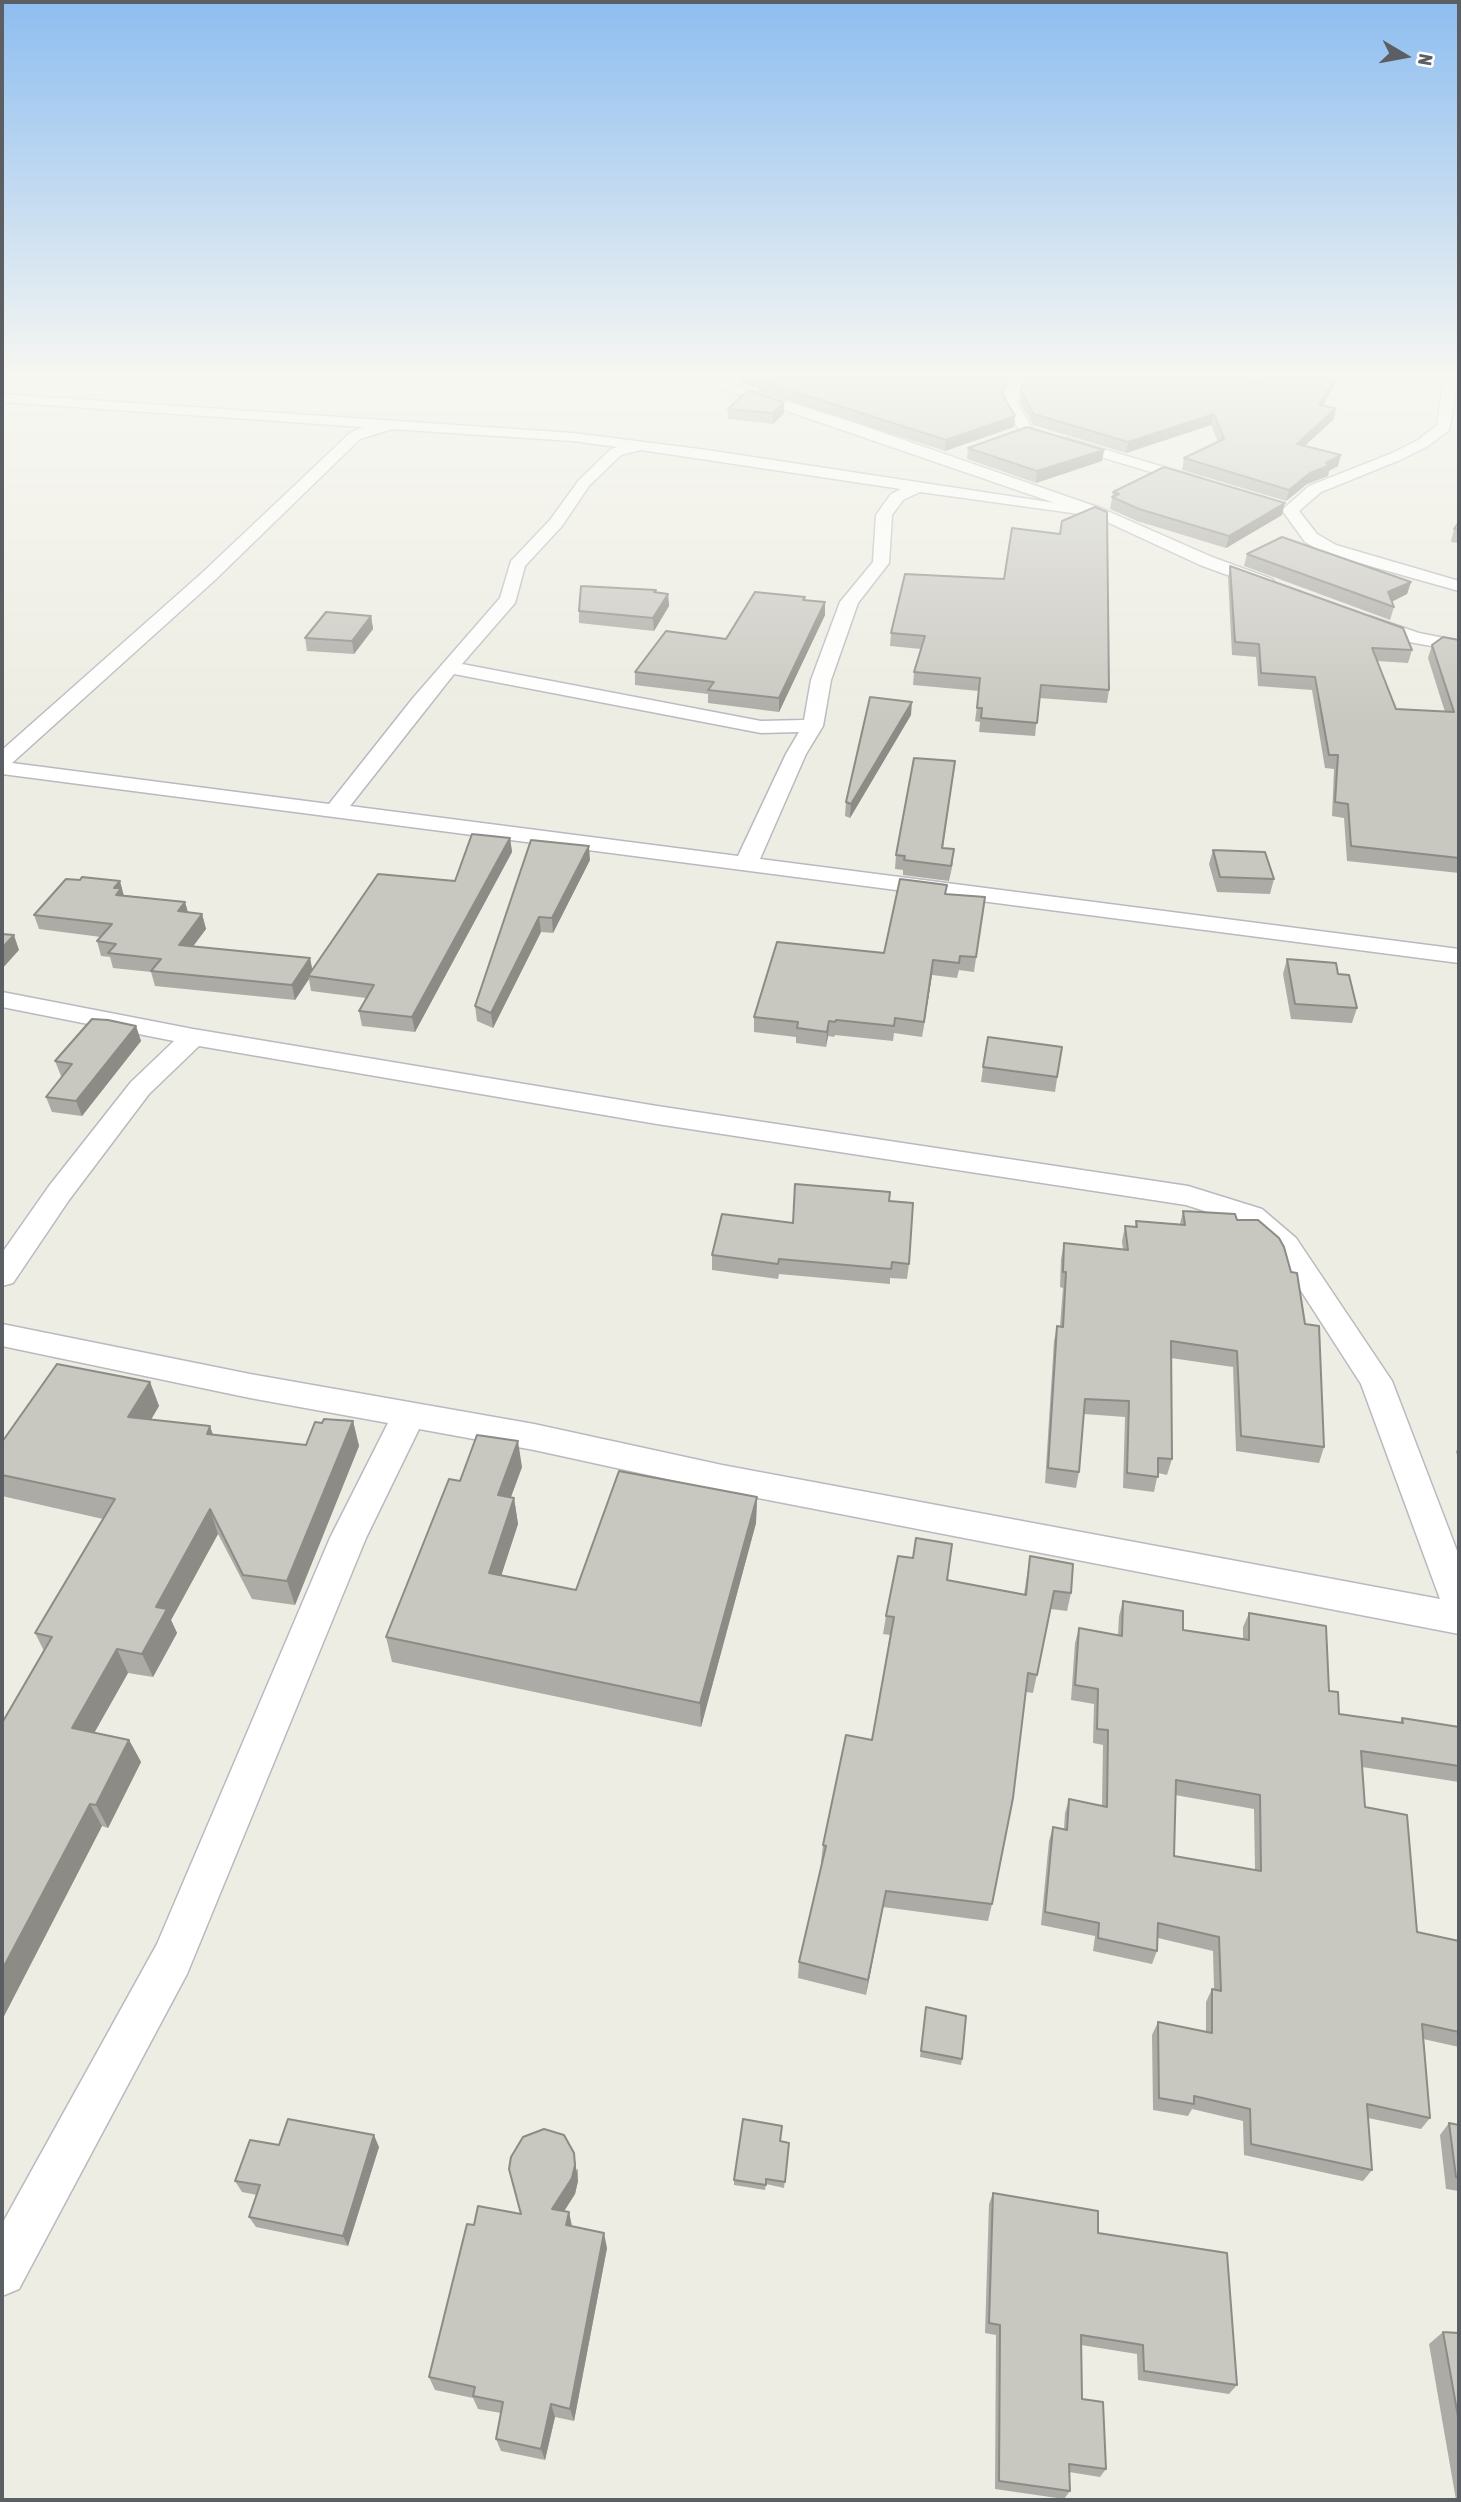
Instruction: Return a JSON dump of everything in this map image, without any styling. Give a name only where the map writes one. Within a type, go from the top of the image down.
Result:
[{"type":"street","points":[[2,761],[209,576],[299,490]]},
{"type":"street","points":[[334,812],[420,702],[509,599],[517,565],[556,523],[579,490]]},
{"type":"street","points":[[746,864],[796,754],[813,726],[821,680],[849,602],[881,563],[885,541],[884,514],[897,498],[913,490]]},
{"type":"street","points":[[929,490],[1097,512]]},
{"type":"street","points":[[1033,490],[1097,512],[1206,561],[1282,589]]},
{"type":"street","points":[[1314,490],[1284,508],[1311,538],[1330,549],[1459,586]]},
{"type":"street","points":[[1355,616],[1415,638],[1459,646]]},
{"type":"street","points":[[451,668],[761,727],[813,726]]},
{"type":"street","points":[[2,768],[1459,956]]},
{"type":"street","points":[[2,1000],[193,1037],[657,1115],[1188,1196],[1252,1216],[1286,1245],[1376,1381],[1459,1602]]},
{"type":"street","points":[[2,1275],[140,1088],[193,1037]]},
{"type":"street","points":[[2,1335],[236,1384],[534,1437],[722,1478],[913,1512],[1220,1575],[1459,1618]]},
{"type":"street","points":[[2,2272],[172,1959],[348,1538],[409,1415]]},
{"type":"building","points":[[1118,490],[1240,490],[1285,503],[1229,536],[1139,509],[1112,497],[1119,494],[1113,492]]},
{"type":"building","points":[[1095,507],[1107,512],[1109,690],[1041,685],[1037,723],[981,718],[982,708],[977,708],[980,678],[914,672],[925,636],[891,633],[905,574],[1004,579],[1012,528],[1060,534],[1062,521]]},
{"type":"building","points":[[1282,537],[1411,582],[1388,592],[1394,607],[1247,554]]},
{"type":"building","points":[[1230,566],[1403,628],[1412,650],[1372,648],[1396,709],[1454,712],[1432,645],[1443,637],[1459,640],[1459,858],[1351,846],[1348,804],[1335,802],[1338,755],[1329,755],[1315,677],[1261,673],[1259,644],[1235,642]]},
{"type":"building","points":[[581,586],[656,590],[654,592],[668,594],[653,618],[579,611]]},
{"type":"building","points":[[755,592],[805,597],[803,600],[825,602],[779,698],[708,690],[714,682],[635,672],[666,631],[726,639]]},
{"type":"building","points":[[326,612],[371,616],[352,641],[305,638]]},
{"type":"building","points":[[870,697],[912,702],[851,804],[846,802]]},
{"type":"building","points":[[914,758],[955,761],[942,848],[954,849],[951,866],[904,860],[905,856],[896,855]]},
{"type":"building","points":[[472,834],[510,838],[412,1017],[359,1011],[374,985],[308,976],[378,874],[455,881]]},
{"type":"building","points":[[531,840],[589,846],[552,918],[539,917],[491,1013],[475,1006]]},
{"type":"building","points":[[1213,850],[1265,852],[1274,879],[1220,877]]},
{"type":"building","points":[[82,877],[120,881],[114,888],[121,888],[116,895],[185,902],[178,911],[202,914],[179,945],[310,958],[292,985],[151,971],[161,959],[108,953],[116,944],[97,941],[112,924],[34,915],[66,879],[80,880]]},
{"type":"building","points":[[900,879],[947,885],[945,894],[985,897],[976,957],[960,956],[959,963],[933,960],[924,1022],[895,1018],[894,1026],[836,1020],[829,1021],[827,1032],[797,1028],[798,1022],[754,1017],[777,942],[884,953]]},
{"type":"building","points":[[2,934],[14,935],[2,948]]},
{"type":"building","points":[[1287,959],[1336,963],[1338,974],[1349,975],[1357,1008],[1295,1004]]},
{"type":"building","points":[[92,1019],[136,1026],[76,1101],[46,1097],[72,1064],[55,1061]]},
{"type":"building","points":[[988,1037],[1062,1047],[1057,1077],[983,1067]]},
{"type":"building","points":[[795,1184],[890,1192],[889,1201],[913,1203],[909,1264],[892,1262],[891,1269],[779,1259],[778,1264],[712,1255],[722,1214],[793,1223]]},
{"type":"building","points":[[1183,1211],[1235,1214],[1237,1220],[1258,1220],[1279,1238],[1291,1272],[1297,1273],[1305,1324],[1319,1326],[1324,1447],[1241,1436],[1237,1351],[1171,1341],[1172,1459],[1158,1458],[1158,1477],[1127,1473],[1129,1401],[1085,1399],[1079,1472],[1048,1468],[1057,1326],[1063,1327],[1066,1272],[1063,1272],[1064,1243],[1128,1250],[1125,1226],[1137,1227],[1136,1221],[1185,1225]]},
{"type":"building","points":[[57,1364],[150,1382],[128,1417],[210,1426],[207,1434],[306,1445],[315,1422],[322,1423],[324,1419],[353,1421],[287,1581],[243,1575],[210,1509],[156,1607],[167,1609],[142,1654],[117,1649],[72,1728],[129,1740],[96,1805],[90,1804],[2,1970],[2,1723],[52,1637],[35,1633],[115,1499],[2,1475],[2,1442]]},
{"type":"building","points":[[477,1435],[518,1441],[498,1495],[514,1498],[489,1573],[576,1590],[619,1471],[757,1497],[700,1703],[386,1637],[449,1479],[460,1481]]},
{"type":"building","points":[[916,1538],[952,1544],[947,1580],[1026,1595],[1030,1556],[1073,1564],[1071,1593],[1054,1591],[1037,1675],[1028,1673],[1013,1798],[992,1904],[886,1891],[868,1980],[799,1962],[826,1846],[823,1845],[846,1735],[872,1740],[894,1617],[886,1616],[898,1556],[913,1558]]},
{"type":"building","points":[[1123,1601],[1183,1611],[1183,1630],[1249,1640],[1249,1613],[1326,1626],[1329,1691],[1338,1692],[1339,1714],[1403,1723],[1402,1718],[1459,1727],[1459,1766],[1361,1751],[1365,1807],[1407,1815],[1417,1932],[1459,1941],[1459,2032],[1422,2024],[1430,2118],[1367,2104],[1372,2170],[1251,2144],[1250,2109],[1194,2096],[1194,2104],[1159,2098],[1158,2022],[1212,2033],[1212,1989],[1221,1991],[1219,1937],[1158,1923],[1157,1951],[1098,1938],[1099,1923],[1045,1912],[1053,1827],[1067,1830],[1069,1799],[1107,1807],[1108,1730],[1097,1729],[1098,1689],[1075,1685],[1079,1628],[1122,1636]],"holes":[[[1176,1780],[1260,1795],[1261,1871],[1174,1856]]]},
{"type":"building","points":[[926,2007],[966,2016],[962,2059],[921,2051]]},
{"type":"building","points":[[288,2119],[374,2135],[343,2236],[249,2217],[260,2185],[235,2181],[250,2140],[279,2145]]},
{"type":"building","points":[[743,2119],[782,2126],[780,2141],[789,2143],[785,2182],[766,2179],[766,2185],[734,2180]]},
{"type":"building","points":[[1449,2123],[1459,2125],[1459,2178],[1456,2177]]},
{"type":"building","points":[[544,2129],[564,2135],[574,2153],[572,2178],[552,2209],[569,2212],[566,2225],[604,2233],[570,2409],[551,2404],[541,2449],[496,2439],[503,2402],[473,2396],[475,2387],[429,2377],[467,2224],[474,2225],[478,2206],[521,2214],[509,2169],[511,2157],[523,2137]]},
{"type":"building","points":[[993,2193],[1098,2211],[1098,2233],[1227,2253],[1237,2385],[1144,2371],[1143,2345],[1081,2335],[1082,2399],[1103,2402],[1106,2469],[1069,2464],[1070,2491],[999,2481],[1000,2325],[989,2323]]},
{"type":"building","points":[[1443,2332],[1459,2333],[1459,2422]]}]
